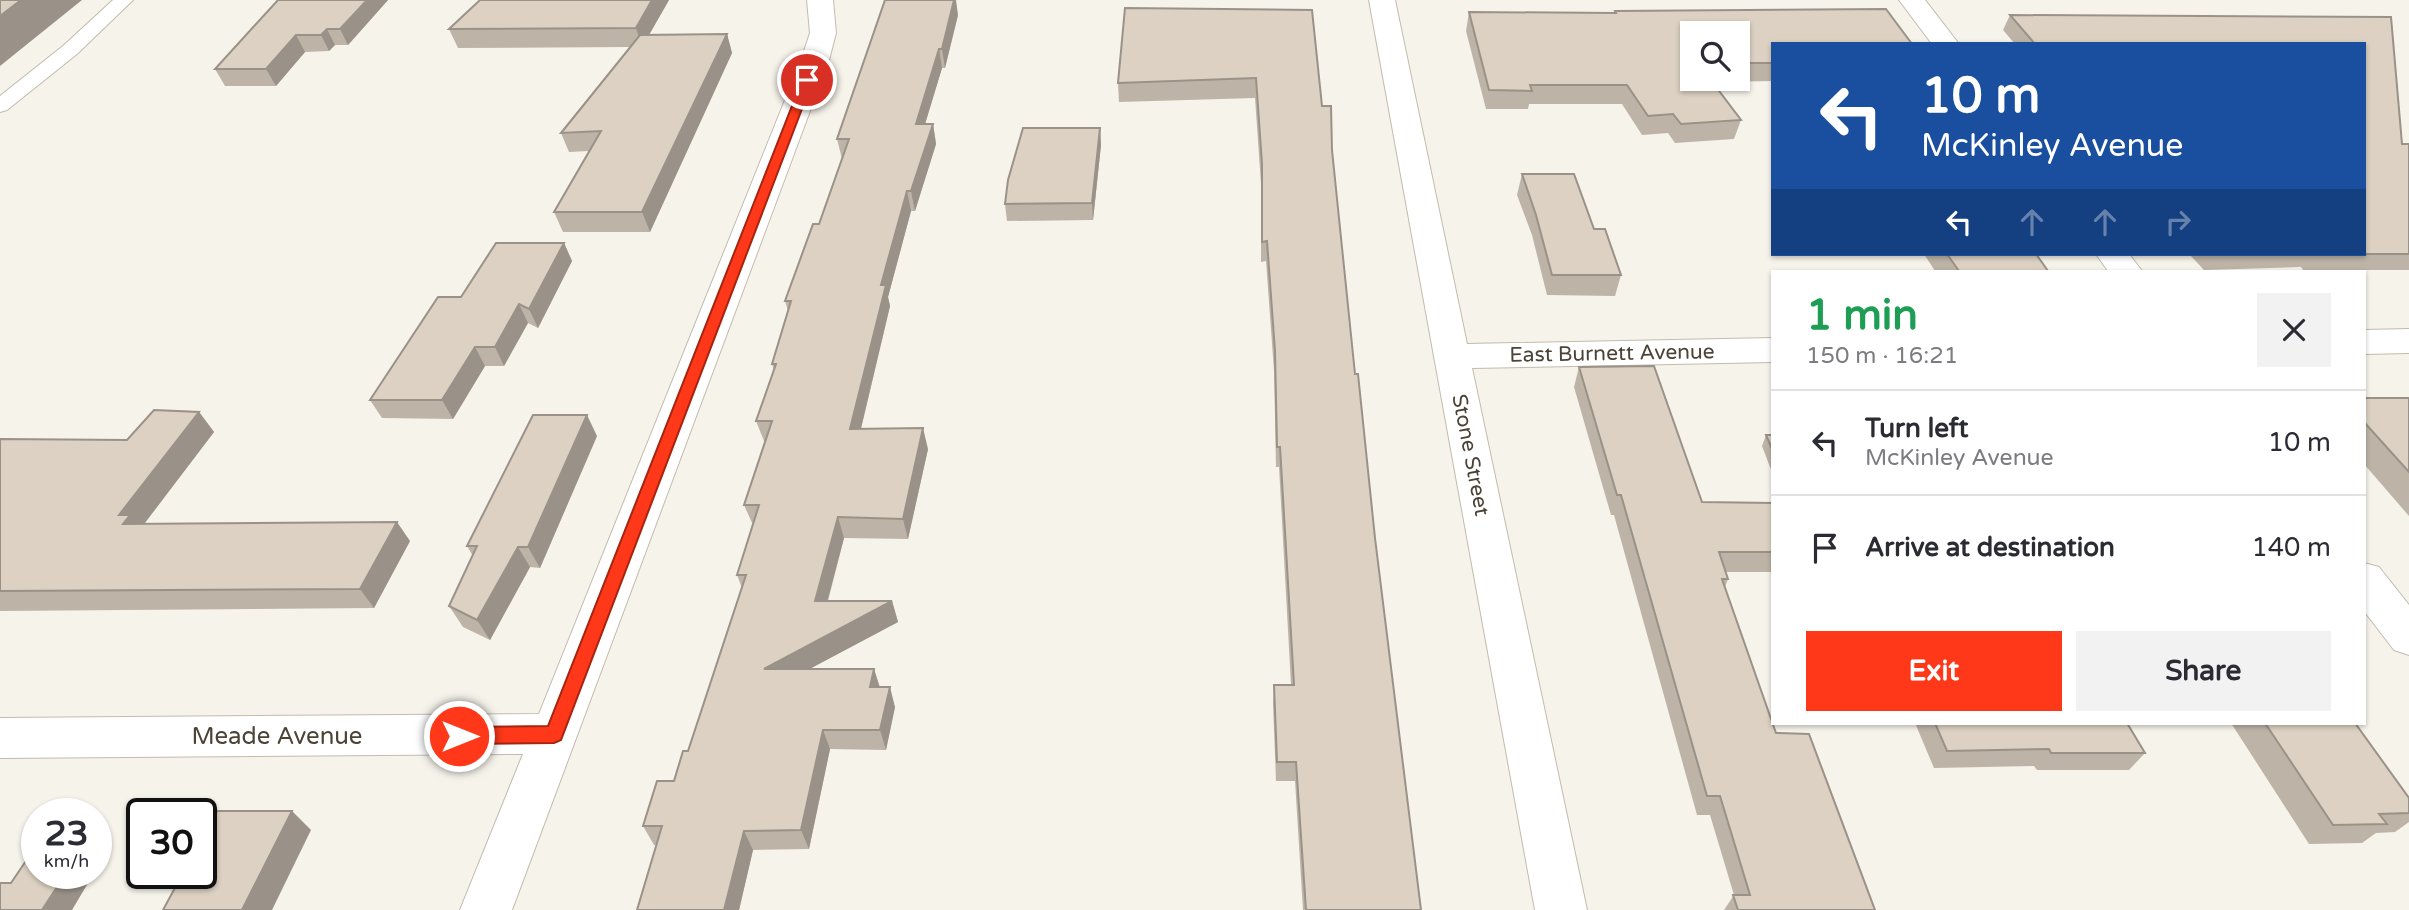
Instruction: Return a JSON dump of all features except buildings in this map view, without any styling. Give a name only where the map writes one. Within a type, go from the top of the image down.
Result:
[{"type":"street","points":[[486,910],[815,60],[823,33],[820,0]]},
{"type":"street","name":"Stone Street","points":[[1382,0],[1561,910]]},
{"type":"street","points":[[1912,0],[1944,42]]},
{"type":"street","points":[[2114,256],[2124,270]]},
{"type":"street","points":[[2366,342],[2409,341]]},
{"type":"street","name":"East Burnett Avenue","points":[[1452,356],[1771,350]]},
{"type":"street","points":[[2366,582],[2409,636]]},
{"type":"street","name":"Meade Avenue","points":[[0,738],[554,734]]},
{"type":"lane","points":[[0,106],[71,50],[124,0]]},
{"type":"route","points":[[459,736],[554,734],[807,80]]}]
